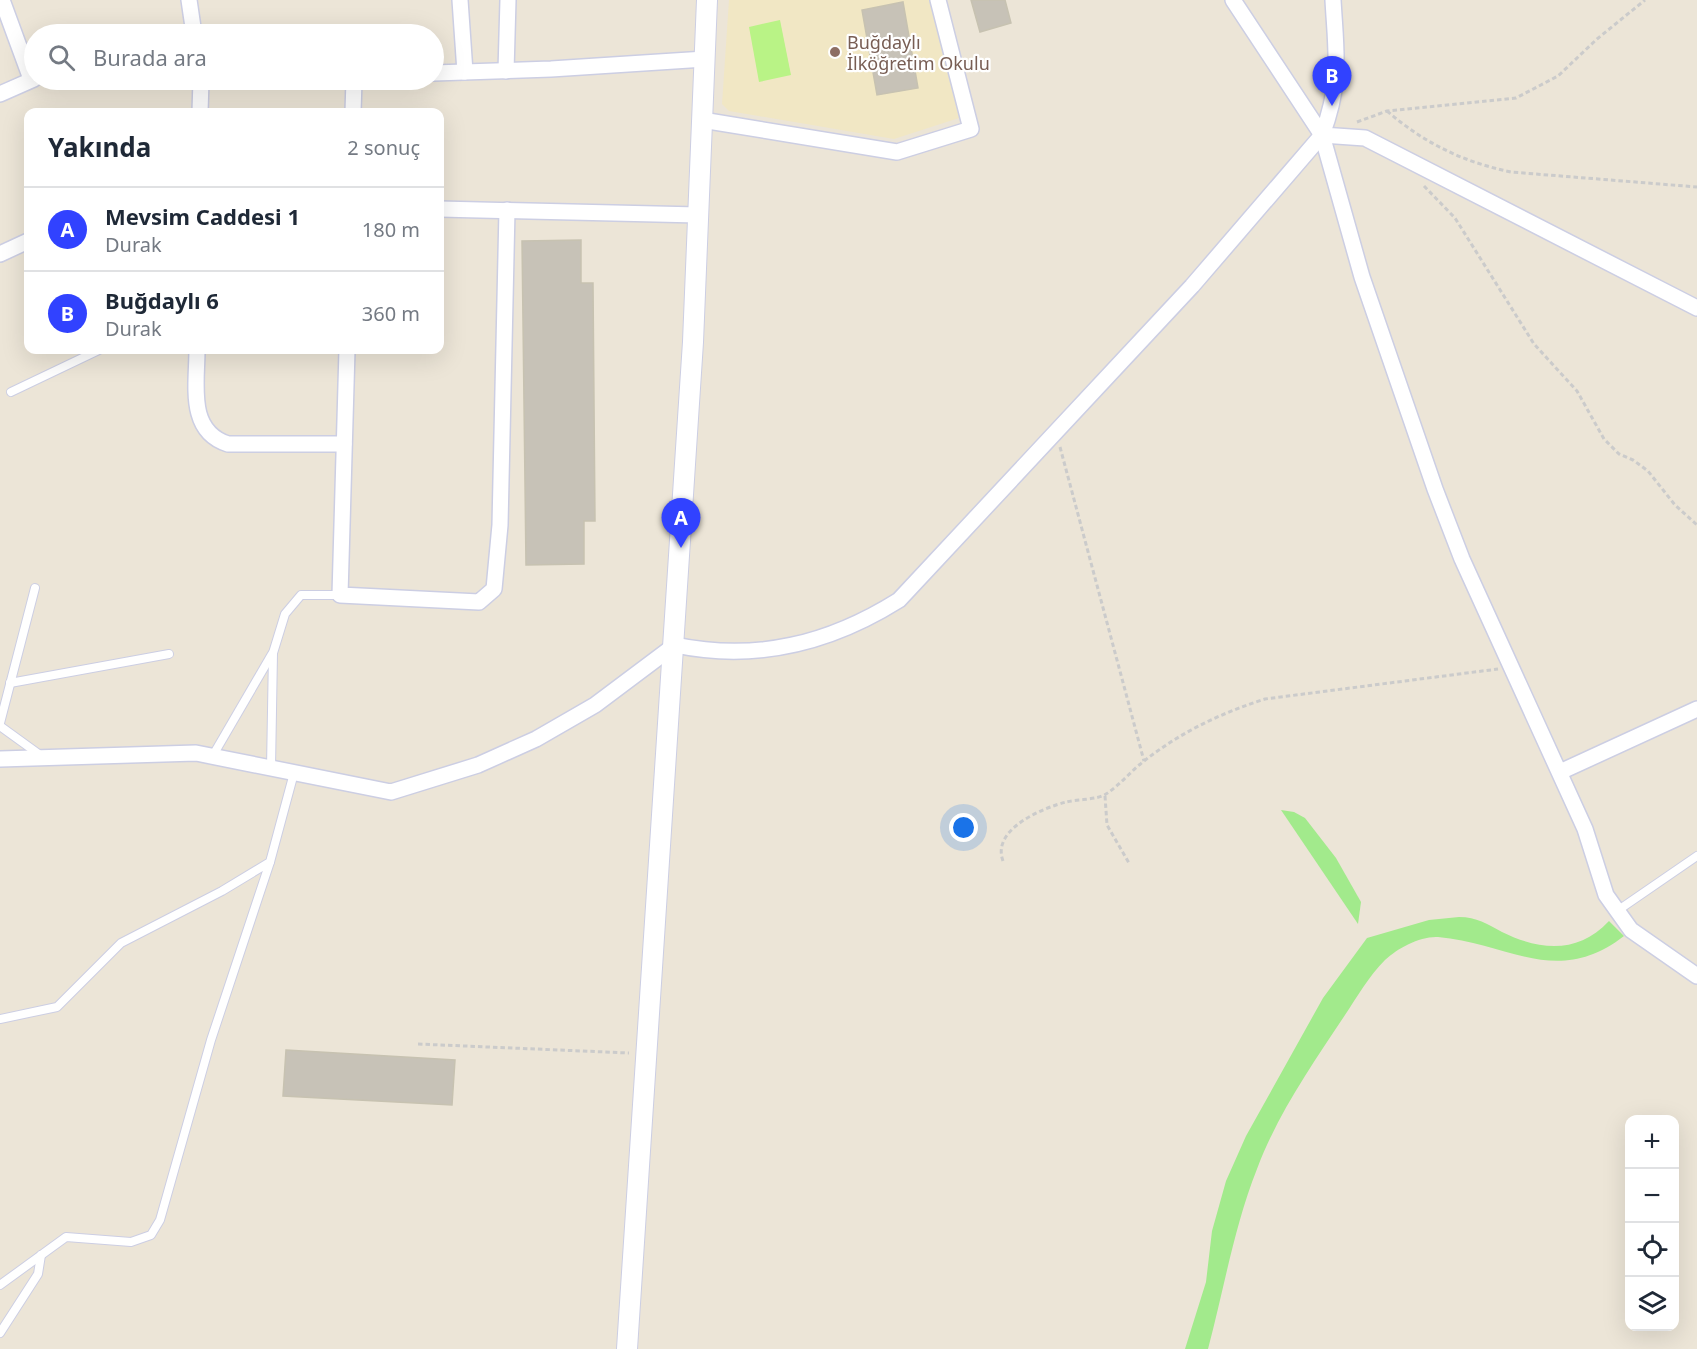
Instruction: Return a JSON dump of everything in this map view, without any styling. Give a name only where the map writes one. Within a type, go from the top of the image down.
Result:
[{"type":"street","points":[[2,0],[24,56]]},
{"type":"street","points":[[189,0],[193,24]]},
{"type":"street","points":[[460,0],[465,72]]},
{"type":"street","points":[[506,70],[508,0]]},
{"type":"street","points":[[627,1349],[675,645],[707,0]]},
{"type":"street","points":[[702,120],[897,152],[970,129],[938,0]]},
{"type":"street","points":[[1233,0],[1322,135],[1362,277],[1409,419],[1462,559],[1585,829],[1600,881],[1616,912],[1642,939],[1697,976]]},
{"type":"street","points":[[0,759],[196,753],[391,792],[449,775],[506,753],[566,723],[622,686],[675,645],[728,652],[782,649],[824,638],[881,611],[899,600],[1192,286],[1322,135],[1332,106],[1337,73],[1333,0]]},
{"type":"street","points":[[444,73],[705,59]]},
{"type":"street","points":[[0,94],[24,83]]},
{"type":"street","points":[[200,108],[201,90]]},
{"type":"street","points":[[353,108],[354,90]]},
{"type":"street","points":[[1322,135],[1365,138],[1697,308]]},
{"type":"street","points":[[444,209],[698,215]]},
{"type":"street","points":[[347,354],[340,595],[479,602],[494,589],[500,525],[507,210]]},
{"type":"street","points":[[0,254],[24,243]]},
{"type":"street","points":[[197,354],[197,408],[202,425],[214,438],[228,444],[344,444]]},
{"type":"street","points":[[1560,772],[1697,710]]},
{"type":"lane","points":[[11,392],[91,354]]},
{"type":"lane","points":[[35,588],[0,724],[44,758]]},
{"type":"lane","points":[[212,756],[273,652],[285,614],[301,595],[340,595]]},
{"type":"lane","points":[[271,768],[273,652]]},
{"type":"lane","points":[[10,683],[169,654]]},
{"type":"lane","points":[[0,1285],[66,1237],[131,1242],[152,1235],[160,1220],[211,1040],[270,862],[294,773]]},
{"type":"lane","points":[[1616,912],[1697,856]]},
{"type":"lane","points":[[0,1019],[57,1007],[121,943],[222,891],[270,862]]},
{"type":"lane","points":[[0,1333],[38,1274],[41,1255]]},
{"type":"path","points":[[1645,0],[1597,39],[1569,67],[1531,92],[1516,98],[1387,111],[1436,146],[1491,168],[1511,172],[1697,187]]},
{"type":"path","points":[[1407,159],[1418,179],[1455,218],[1534,344],[1577,391],[1604,439],[1619,454],[1633,460],[1648,471],[1675,505],[1697,525]]},
{"type":"path","points":[[1056,431],[1144,761]]},
{"type":"path","points":[[1003,861],[1001,850],[1004,841],[1025,820],[1064,803],[1105,796],[1144,761],[1200,725],[1265,699],[1512,667]]},
{"type":"path","points":[[1105,796],[1107,825],[1129,863]]},
{"type":"path","points":[[418,1044],[647,1054]]},
{"type":"shaded area","name":"Buğdaylı İlköğretim Okulu","points":[[729,0],[932,0],[959,118],[894,139],[729,111],[722,104]]},
{"type":"green space","points":[[780,20],[791,75],[759,82],[749,27]]},
{"type":"green space","points":[[1281,810],[1294,812],[1305,818],[1336,858],[1361,902],[1358,924]]},
{"type":"green space","points":[[1459,917],[1477,920],[1517,938],[1545,946],[1572,944],[1585,939],[1609,921],[1624,936],[1600,951],[1577,959],[1554,961],[1532,958],[1464,941],[1431,937],[1396,951],[1385,960],[1320,1052],[1275,1128],[1265,1148],[1242,1213],[1208,1349],[1185,1349],[1206,1282],[1212,1231],[1226,1181],[1246,1136],[1323,998],[1367,938],[1429,920]]},
{"type":"building","points":[[971,0],[1005,0],[1011,23],[980,32]]},
{"type":"building","points":[[903,2],[918,88],[877,95],[862,10]]},
{"type":"building","points":[[581,240],[581,283],[593,283],[595,521],[584,521],[584,564],[526,565],[522,241]]},
{"type":"building","points":[[286,1050],[455,1060],[452,1105],[283,1096]]},
{"type":"place","name":"Buğdaylı İlköğretim Okulu","points":[[835,52]]},
{"type":"place","name":"Buğdaylı 6","points":[[1332,106]]},
{"type":"place","name":"Mevsim Caddesi 1","points":[[681,548]]}]
